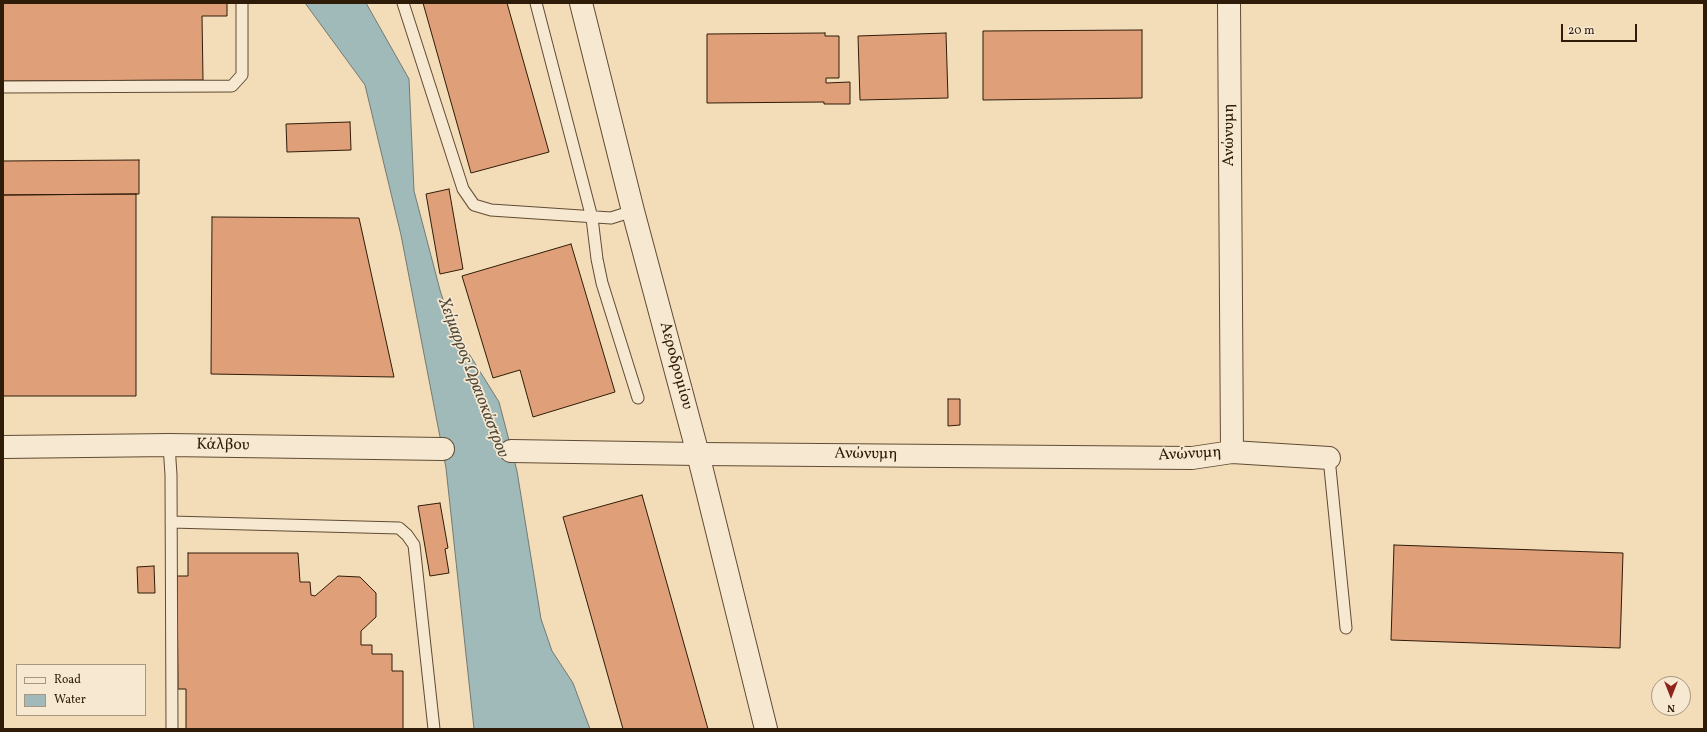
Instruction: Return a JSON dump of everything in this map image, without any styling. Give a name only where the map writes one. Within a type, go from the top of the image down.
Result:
[{"type":"street","name":"Αεροδρομίου","points":[[580,3],[633,211],[698,454],[766,729]]},
{"type":"street","name":"Ανώνυμη","points":[[511,451],[1192,458],[1232,452],[1229,3]]},
{"type":"street","name":"Κάλβου","points":[[3,447],[169,445],[442,449]]},
{"type":"street","points":[[1232,452],[1329,458]]},
{"type":"lane","points":[[3,87],[232,86],[242,75],[242,3]]},
{"type":"lane","points":[[403,3],[463,189],[474,204],[491,210],[592,218],[611,218],[633,211]]},
{"type":"lane","points":[[536,3],[592,218],[597,259],[602,283],[638,398]]},
{"type":"lane","points":[[169,445],[172,475],[172,729]]},
{"type":"lane","points":[[1329,458],[1346,628]]},
{"type":"lane","points":[[172,522],[399,528],[414,545],[434,729]]},
{"type":"water","name":"Χείμαρρος Ωραιοκάστρου","points":[[305,3],[366,3],[409,79],[414,191],[440,290],[447,312],[461,341],[499,402],[517,471],[541,619],[552,651],[573,683],[590,729],[474,729],[446,468],[401,235],[365,85]]},
{"type":"building","points":[[3,3],[227,3],[227,16],[202,16],[203,80],[3,81]]},
{"type":"building","points":[[423,3],[507,3],[549,152],[471,173]]},
{"type":"building","points":[[1142,30],[1142,98],[983,100],[983,31]]},
{"type":"building","points":[[825,33],[825,36],[839,36],[839,78],[826,78],[826,83],[850,82],[850,104],[824,104],[824,102],[707,103],[707,34]]},
{"type":"building","points":[[946,33],[948,98],[860,100],[858,36]]},
{"type":"building","points":[[350,122],[351,150],[287,152],[286,124]]},
{"type":"building","points":[[139,160],[139,194],[3,195],[3,161]]},
{"type":"building","points":[[449,189],[463,269],[440,274],[426,194]]},
{"type":"building","points":[[136,194],[136,396],[3,396],[3,195]]},
{"type":"building","points":[[212,217],[359,218],[394,377],[211,374]]},
{"type":"building","points":[[571,244],[615,392],[533,417],[520,370],[493,378],[462,276]]},
{"type":"building","points":[[948,399],[960,399],[960,425],[948,426]]},
{"type":"building","points":[[642,495],[708,729],[623,729],[563,517]]},
{"type":"building","points":[[440,503],[448,548],[445,549],[449,573],[430,576],[418,506]]},
{"type":"building","points":[[1394,545],[1623,553],[1620,648],[1391,640]]},
{"type":"building","points":[[188,553],[298,553],[300,582],[310,582],[311,595],[315,596],[338,576],[360,577],[376,593],[376,617],[361,631],[361,645],[372,645],[372,654],[392,654],[392,671],[403,671],[403,729],[186,729],[186,689],[178,689],[177,576],[188,576]]},
{"type":"building","points":[[154,566],[155,593],[138,593],[137,567]]}]
